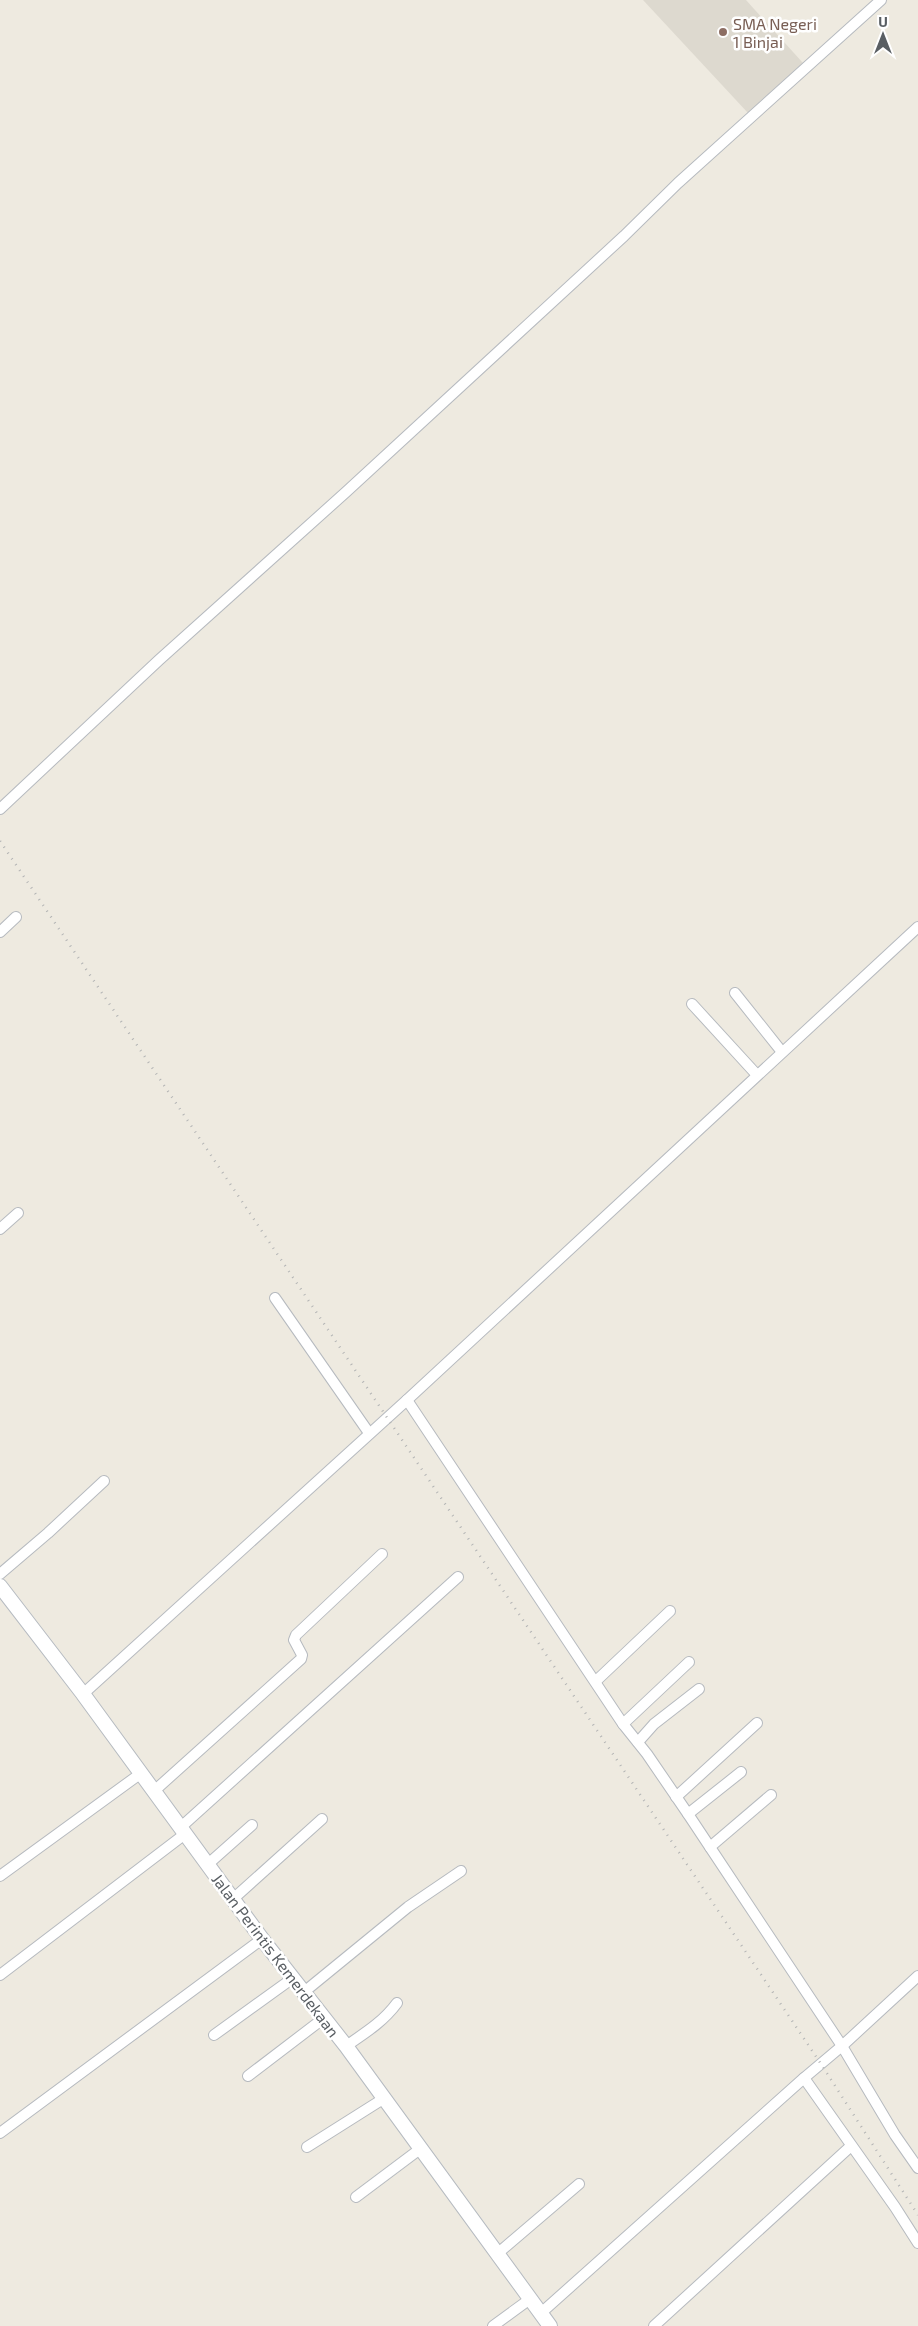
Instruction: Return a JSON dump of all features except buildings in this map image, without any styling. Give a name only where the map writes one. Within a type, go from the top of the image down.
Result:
[{"type":"street","points":[[0,809],[159,660],[339,498],[617,242],[678,183],[880,0]]},
{"type":"street","points":[[0,932],[16,917]]},
{"type":"street","points":[[83,1694],[407,1400],[918,927]]},
{"type":"street","points":[[734,993],[782,1052]]},
{"type":"street","points":[[692,1004],[757,1075]]},
{"type":"street","points":[[0,1229],[18,1214]]},
{"type":"street","points":[[275,1298],[369,1434]]},
{"type":"street","points":[[407,1400],[623,1724],[638,1742],[710,1847],[842,2046],[895,2135],[918,2168]]},
{"type":"street","points":[[0,1574],[104,1481]]},
{"type":"street","points":[[152,1792],[302,1659],[302,1655],[294,1640],[296,1635],[382,1554]]},
{"type":"street","points":[[0,1975],[183,1830],[458,1577]]},
{"type":"street","name":"Jalan Perintis Kemerdekaan","points":[[0,1586],[83,1694],[152,1792],[183,1830],[262,1938],[346,2046],[550,2326]]},
{"type":"street","points":[[596,1681],[670,1611]]},
{"type":"street","points":[[623,1724],[689,1662]]},
{"type":"street","points":[[638,1742],[654,1724],[698,1689]]},
{"type":"street","points":[[676,1797],[757,1722]]},
{"type":"street","points":[[688,1814],[741,1772]]},
{"type":"street","points":[[0,1876],[140,1774]]},
{"type":"street","points":[[710,1847],[771,1796]]},
{"type":"street","points":[[233,1899],[322,1819]]},
{"type":"street","points":[[207,1865],[252,1825]]},
{"type":"street","points":[[304,1992],[408,1907],[461,1871]]},
{"type":"street","points":[[0,2133],[262,1938]]},
{"type":"street","points":[[541,2313],[842,2046],[918,1976]]},
{"type":"street","points":[[214,2035],[293,1978]]},
{"type":"street","points":[[346,2046],[378,2024],[387,2016],[396,2003]]},
{"type":"street","points":[[248,2076],[324,2018]]},
{"type":"street","points":[[804,2078],[895,2206],[918,2244]]},
{"type":"street","points":[[306,2147],[383,2099]]},
{"type":"street","points":[[654,2326],[852,2146]]},
{"type":"street","points":[[356,2197],[420,2149]]},
{"type":"street","points":[[497,2254],[579,2184]]},
{"type":"street","points":[[493,2326],[530,2299]]},
{"type":"shaded area","name":"SMA Negeri 1 Binjai","points":[[643,0],[746,0],[803,63],[748,113]]},
{"type":"railway","points":[[0,841],[821,2064],[918,2215]]},
{"type":"place","name":"SMA Negeri 1 Binjai","points":[[723,32]]}]
